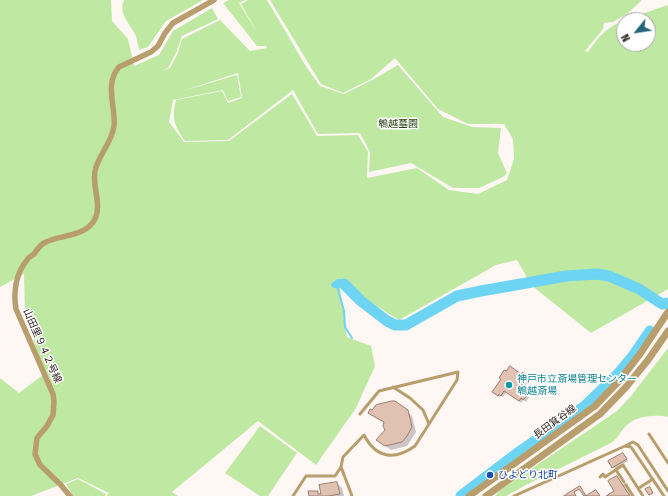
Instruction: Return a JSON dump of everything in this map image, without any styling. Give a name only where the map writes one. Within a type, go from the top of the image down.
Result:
[{"type":"street","name":"山田里９４２号線","points":[[70,496],[40,465],[35,454],[37,438],[47,426],[53,415],[54,402],[53,394],[16,309],[14,298],[17,278],[27,260],[44,243],[81,232],[88,228],[96,217],[95,171],[112,136],[114,124],[112,82],[116,71],[119,68],[145,56],[158,46],[165,33],[173,23],[214,0]]},
{"type":"street","name":"長田箕谷線","points":[[469,496],[595,406],[619,381],[640,354],[668,312]]},
{"type":"street","name":"長田箕谷線","points":[[485,496],[600,414],[626,387],[648,360],[668,331]]},
{"type":"lane","points":[[293,496],[306,476],[335,476],[341,467],[343,457],[364,435],[369,444],[375,450],[393,456],[406,452],[415,446],[457,380],[458,372],[379,391],[360,414]]},
{"type":"lane","points":[[393,387],[410,398],[423,410],[428,424]]},
{"type":"lane","points":[[649,434],[668,462]]},
{"type":"lane","points":[[514,496],[633,442],[638,445],[668,491]]},
{"type":"lane","points":[[625,446],[631,446],[664,496]]},
{"type":"lane","points":[[600,476],[603,474],[605,478],[623,465],[643,496]]},
{"type":"lane","points":[[341,467],[352,496]]},
{"type":"lane","points":[[616,470],[633,496]]},
{"type":"lane","points":[[639,488],[653,479]]},
{"type":"lane","points":[[478,490],[485,496]]},
{"type":"green space","name":"鵯越墓園","points":[[0,0],[111,0],[112,21],[128,39],[134,66],[159,55],[173,31],[212,8],[218,19],[182,36],[176,53],[168,68],[162,71],[170,68],[178,53],[182,39],[220,20],[250,51],[267,48],[266,46],[257,46],[223,3],[229,0],[245,0],[239,3],[258,34],[241,4],[248,0],[267,0],[307,68],[320,86],[344,94],[398,65],[443,117],[472,127],[501,128],[498,153],[507,173],[503,177],[479,188],[453,188],[411,163],[369,172],[370,152],[360,133],[318,134],[293,90],[228,140],[185,141],[175,122],[174,112],[176,100],[222,91],[228,103],[242,98],[238,73],[179,92],[237,75],[241,97],[228,101],[223,90],[173,100],[169,122],[184,142],[229,141],[292,94],[317,136],[358,135],[368,152],[367,178],[417,168],[449,190],[478,194],[507,180],[514,159],[513,139],[504,124],[468,124],[438,109],[395,58],[371,79],[343,93],[321,84],[270,0],[642,0],[629,12],[616,12],[616,20],[604,23],[603,29],[585,51],[588,52],[607,30],[616,25],[616,52],[656,52],[656,12],[647,12],[668,5],[668,289],[591,333],[531,285],[517,260],[496,265],[399,320],[339,282],[347,337],[371,346],[375,366],[356,408],[316,465],[258,421],[172,492],[178,496],[107,496],[109,493],[78,478],[31,496],[0,496],[0,378],[19,393],[44,374],[25,311],[24,274],[0,287]]},
{"type":"green space","points":[[124,0],[203,0],[166,21],[148,47],[139,50],[135,34],[123,14],[122,9]]},
{"type":"green space","points":[[668,348],[668,417],[651,416],[639,418],[628,424],[617,438],[609,444],[506,496],[496,496],[497,493],[503,488],[617,411],[631,396]]},
{"type":"green space","points":[[260,426],[297,453],[268,496],[260,496],[225,473]]},
{"type":"green space","points":[[78,479],[106,494],[105,496],[73,496],[66,484]]},
{"type":"water","points":[[337,279],[343,279],[345,284],[337,289],[332,287],[331,284]]},
{"type":"building","name":"神戸市立斎場管理センター 鵯越斎場","points":[[510,366],[521,374],[523,372],[529,377],[519,388],[528,394],[523,400],[521,398],[519,401],[504,391],[501,396],[499,394],[498,396],[492,392],[501,379],[499,378],[504,370],[506,371]]},
{"type":"building","points":[[395,401],[408,410],[412,427],[402,442],[385,446],[376,440],[385,430],[383,426],[384,422],[368,413],[370,409],[372,410],[376,405]]},
{"type":"building","points":[[623,453],[627,459],[612,468],[608,461]]},
{"type":"building","points":[[617,476],[630,496],[606,496],[614,491],[608,481]]},
{"type":"building","points":[[337,482],[340,494],[328,496],[309,496],[308,491],[318,491],[318,494],[321,494],[319,485]]},
{"type":"building","points":[[580,486],[586,496],[584,496],[579,489],[574,492],[576,496],[564,496]]},
{"type":"building","points":[[650,487],[653,493],[649,495],[645,489]]},
{"type":"building","points":[[596,490],[600,496],[586,496]]},
{"type":"waterway","points":[[344,284],[361,301],[387,321],[395,325],[406,325],[457,296],[566,276],[597,274],[609,276],[639,289],[662,304],[668,303]]},
{"type":"waterway","points":[[338,289],[344,311],[345,327],[352,338]]},
{"type":"waterway","points":[[461,496],[519,452],[585,406],[618,374],[633,356],[650,331]]},
{"type":"place","name":"神戸市立斎場管理センター 鵯越斎場","points":[[509,385]]},
{"type":"place","name":"ひよどり北町","points":[[490,475]]}]
